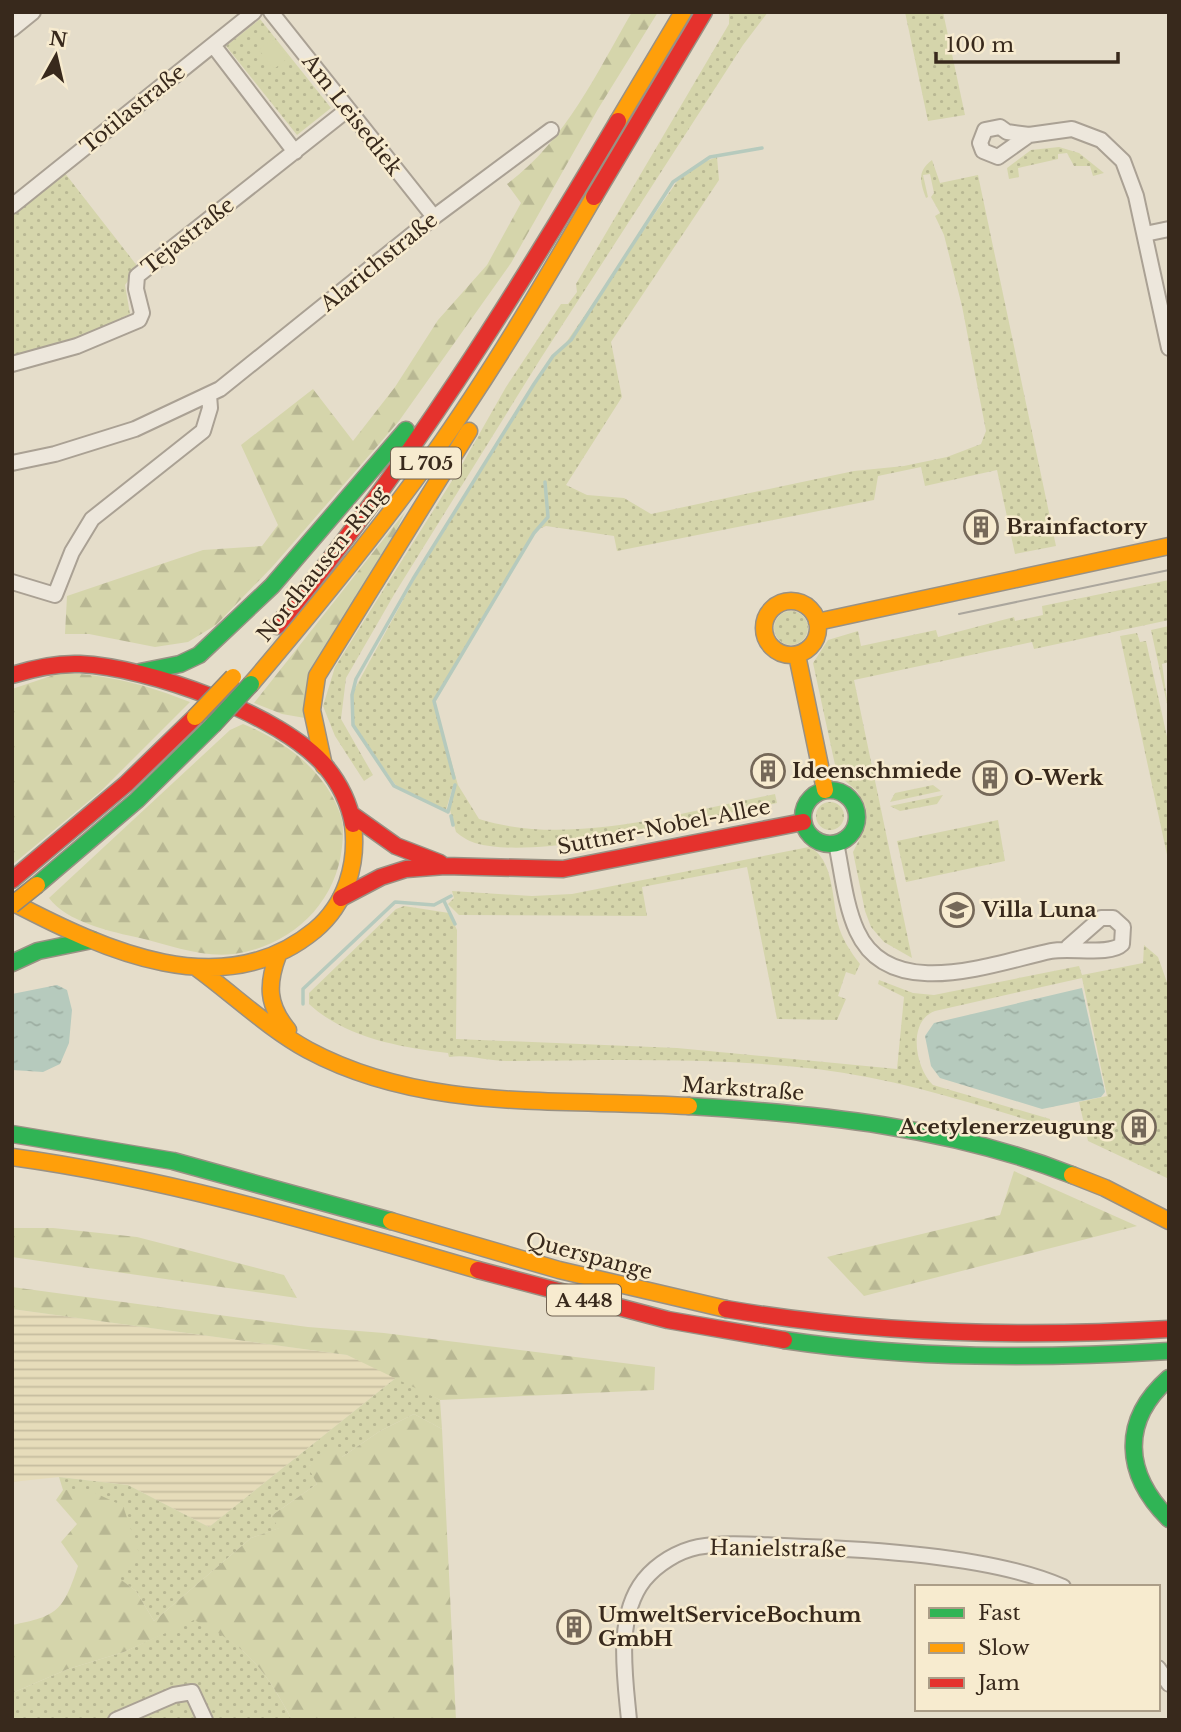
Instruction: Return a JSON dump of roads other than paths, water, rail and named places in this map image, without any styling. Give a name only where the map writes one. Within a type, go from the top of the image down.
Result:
[{"type":"main road","name":"Nordhausen-Ring","points":[[267,638],[328,565],[405,460],[538,255],[683,12]]},
{"type":"main road","name":"Nordhausen-Ring","points":[[12,903],[137,800],[214,725],[364,550],[455,424],[578,226],[704,12]]},
{"type":"main road","points":[[324,766],[310,714],[312,691],[317,676],[482,410],[578,226]]},
{"type":"main road","points":[[140,672],[180,663],[199,655],[272,586],[395,444],[538,255]]},
{"type":"main road","points":[[817,622],[1169,546]]},
{"type":"main road","points":[[793,601],[811,610],[817,622],[813,643],[797,655],[782,654],[766,640],[764,626],[768,613],[779,604],[793,601]]},
{"type":"main road","points":[[797,655],[825,790],[841,792],[857,810],[855,828],[844,840],[836,843]]},
{"type":"main road","points":[[12,675],[45,666],[71,663],[140,672],[196,692],[282,731],[324,766],[338,783],[351,814],[354,860],[341,898],[312,935],[278,955],[242,966],[197,968],[164,963],[92,940],[12,903]]},
{"type":"main road","points":[[16,878],[126,784],[237,672]]},
{"type":"main road","name":"Suttner-Nobel-Allee","points":[[825,790],[810,798],[803,814],[803,822],[815,839],[836,843]]},
{"type":"main road","name":"Suttner-Nobel-Allee","points":[[351,814],[396,846],[448,865]]},
{"type":"main road","name":"Suttner-Nobel-Allee","points":[[341,898],[396,872],[448,865],[531,871],[596,865],[803,822]]},
{"type":"main road","points":[[12,963],[38,951],[92,940]]},
{"type":"main road","name":"Markstraße","points":[[278,955],[269,976],[267,998],[280,1021],[304,1046]]},
{"type":"main road","name":"Markstraße","points":[[197,968],[288,1038],[384,1081],[474,1098],[794,1113],[902,1126],[996,1149],[1056,1168],[1129,1199],[1169,1221]]},
{"type":"main road","name":"Querspange","points":[[12,1134],[113,1147],[199,1165],[577,1275],[736,1310],[914,1331],[1045,1335],[1169,1329]]},
{"type":"main road","name":"Querspange","points":[[12,1157],[103,1169],[200,1188],[546,1290],[716,1330],[827,1346],[945,1356],[1076,1357],[1169,1351]]},
{"type":"main road","points":[[1169,1378],[1144,1405],[1136,1424],[1132,1449],[1140,1485],[1151,1502],[1169,1519]]},
{"type":"street","points":[[12,16],[17,12]]},
{"type":"street","points":[[12,29],[33,12]]},
{"type":"street","name":"Totilastraße","points":[[12,206],[254,12]]},
{"type":"street","name":"Am Leisediek","points":[[271,12],[434,217]]},
{"type":"street","points":[[213,45],[295,152]]},
{"type":"street","name":"Tejastraße","points":[[12,364],[77,346],[139,320],[142,313],[136,289],[137,276],[347,110]]},
{"type":"street","points":[[1029,135],[1072,129],[1088,133],[1113,149],[1131,175],[1169,348]]},
{"type":"street","name":"Alarichstraße","points":[[12,463],[55,454],[125,432],[209,395],[254,363],[434,217],[551,130]]},
{"type":"street","points":[[1145,234],[1169,229]]},
{"type":"street","points":[[12,582],[55,595],[72,552],[92,519],[203,431],[211,408],[209,395]]},
{"type":"street","points":[[836,843],[857,933],[877,957],[894,968],[926,975],[940,974],[1068,947],[1107,952],[1119,947],[1124,939],[1123,927],[1116,919],[1105,917],[1095,922],[1090,930],[1068,947]]},
{"type":"street","name":"Hanielstraße","points":[[629,1720],[626,1628],[631,1602],[644,1580],[662,1563],[690,1549],[742,1544],[873,1551],[1013,1571],[1057,1585]]},
{"type":"street","points":[[116,1720],[174,1695],[192,1692],[205,1720]]},
{"type":"water","points":[[57,985],[67,990],[72,1010],[69,1043],[60,1064],[43,1072],[12,1070],[12,994]]},
{"type":"water","points":[[1082,988],[1105,1092],[1101,1097],[1042,1109],[940,1078],[931,1066],[925,1036],[934,1023]]},
{"type":"waterway","points":[[446,811],[394,786],[353,725],[352,695],[356,679],[413,579],[534,384],[553,356],[571,340],[673,182],[710,157],[762,148]]},
{"type":"waterway","points":[[454,778],[434,701],[534,533],[548,517],[545,482]]},
{"type":"waterway","points":[[448,812],[455,785]]},
{"type":"waterway","points":[[451,816],[453,825]]},
{"type":"waterway","points":[[303,1004],[303,989],[395,902],[434,905],[451,896]]},
{"type":"waterway","points":[[444,901],[455,924]]},
{"type":"tram line","points":[[959,614],[1169,570]]},
{"type":"place","name":"Brainfactory","points":[[981,527]]},
{"type":"place","name":"Ideenschmiede","points":[[768,771]]},
{"type":"place","name":"O-Werk","points":[[990,778]]},
{"type":"place","name":"Villa Luna","points":[[957,910]]},
{"type":"place","name":"Acetylenerzeugung","points":[[1139,1127]]},
{"type":"place","name":"UmweltServiceBochum GmbH","points":[[574,1627]]}]
